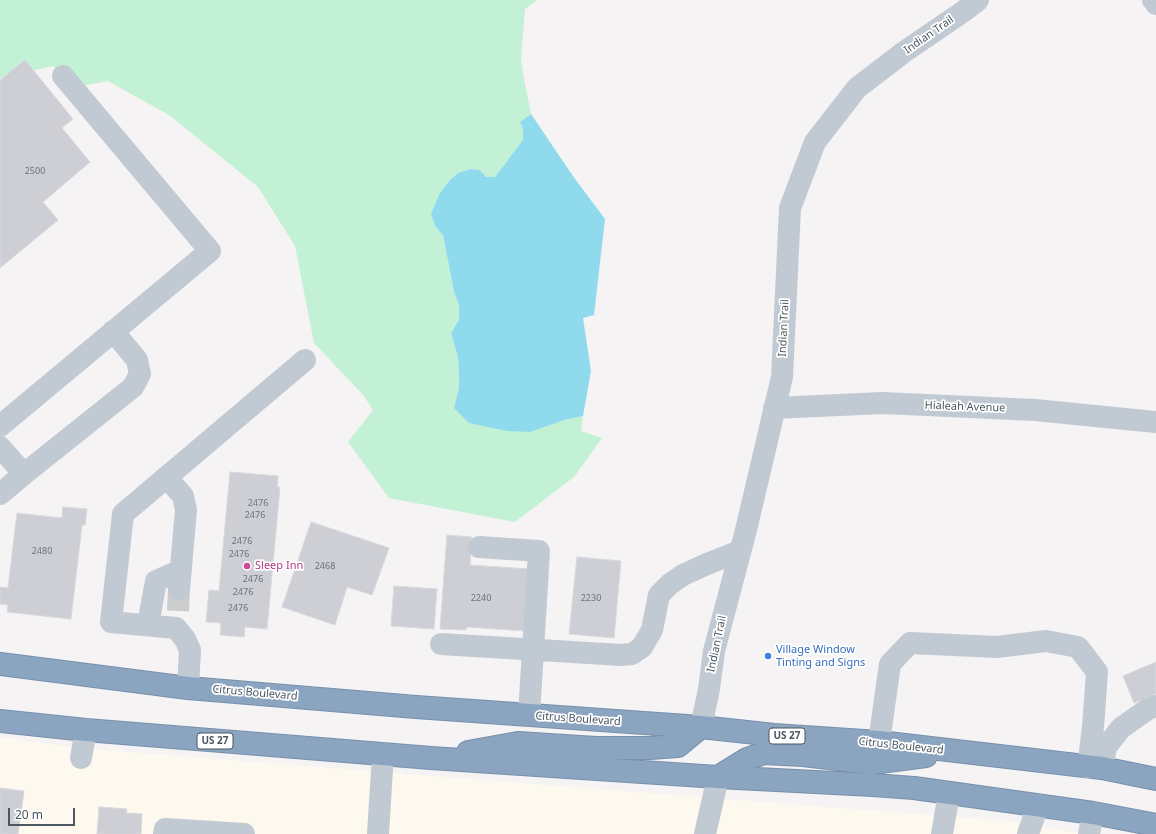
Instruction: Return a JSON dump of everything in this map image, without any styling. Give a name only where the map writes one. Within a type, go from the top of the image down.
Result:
[{"type":"highway","name":"Citrus Boulevard","points":[[0,664],[188,688],[416,707],[700,726],[774,735],[879,742],[1095,768],[1156,779]]},
{"type":"highway","name":"US 27","points":[[0,721],[86,730],[431,758],[914,788],[1038,805],[1091,824],[1156,825]]},
{"type":"highway","points":[[431,758],[518,743],[596,748],[650,748],[678,746],[700,726]]},
{"type":"highway","points":[[718,777],[747,759],[764,753],[872,763],[958,751]]},
{"type":"street","name":"Indian Trail","points":[[700,726],[709,689],[714,651],[782,377],[790,208],[815,142],[857,88],[904,52],[978,0]]},
{"type":"street","points":[[1153,0],[1156,4]]},
{"type":"street","points":[[0,426],[210,250],[63,76]]},
{"type":"street","points":[[0,494],[133,387],[140,374],[137,360],[113,331]]},
{"type":"street","points":[[188,688],[190,650],[177,620],[148,626],[111,622],[122,514],[305,360]]},
{"type":"street","name":"Hialeah Avenue","points":[[774,408],[884,403],[1035,410],[1156,422]]},
{"type":"street","points":[[0,447],[24,474]]},
{"type":"street","points":[[148,626],[156,581],[180,580],[186,510],[182,496],[166,477]]},
{"type":"street","points":[[479,547],[539,551],[528,715]]},
{"type":"street","points":[[441,644],[621,655],[632,654],[642,647],[652,630],[659,595],[670,584],[683,575],[740,551]]},
{"type":"street","points":[[879,742],[890,664],[910,643],[997,647],[1046,641],[1078,647],[1097,672],[1093,727],[1095,768]]},
{"type":"street","points":[[1095,768],[1106,747],[1121,728],[1148,709],[1156,706]]},
{"type":"street","points":[[81,758],[86,730]]},
{"type":"street","points":[[378,834],[383,754]]},
{"type":"street","points":[[705,834],[718,777]]},
{"type":"street","points":[[942,834],[949,793]]},
{"type":"street","points":[[1028,834],[1038,805]]},
{"type":"street","points":[[164,834],[165,829],[244,834]]},
{"type":"shaded area","points":[[0,737],[77,748],[1018,822],[1083,834],[0,834]]},
{"type":"green space","points":[[0,0],[537,0],[525,9],[521,58],[531,114],[520,122],[523,130],[523,140],[495,177],[486,177],[480,170],[470,169],[458,173],[450,180],[431,214],[435,226],[443,234],[454,292],[459,305],[459,320],[451,333],[458,357],[459,378],[459,388],[454,408],[564,420],[583,416],[581,431],[602,438],[574,477],[515,522],[389,498],[348,442],[373,410],[364,396],[314,343],[295,246],[258,187],[169,115],[108,81],[75,87],[53,66],[0,78]]},
{"type":"water","points":[[531,114],[575,179],[605,219],[594,315],[583,318],[591,371],[583,416],[564,420],[530,432],[507,431],[469,423],[454,408],[459,388],[459,377],[458,357],[451,333],[459,320],[459,305],[454,292],[443,235],[435,226],[431,214],[440,193],[450,180],[458,173],[470,169],[480,170],[486,177],[495,177],[523,140],[523,130],[520,122]]},
{"type":"building","points":[[25,60],[73,119],[62,128],[90,162],[43,202],[58,220],[0,268],[0,80]]},
{"type":"building","name":"Sleep Inn","points":[[230,472],[278,476],[277,487],[280,487],[267,629],[245,627],[244,637],[220,635],[221,623],[206,622],[209,590],[219,591]]},
{"type":"building","points":[[63,507],[87,509],[85,525],[82,525],[71,619],[7,612],[8,605],[0,604],[0,587],[8,588],[17,513],[62,518]]},
{"type":"building","points":[[311,522],[389,548],[372,595],[347,587],[335,625],[282,607]]},
{"type":"building","points":[[447,535],[472,537],[470,565],[529,569],[525,631],[467,627],[466,630],[440,629]]},
{"type":"building","points":[[577,557],[621,561],[614,638],[569,634]]},
{"type":"building","points":[[394,586],[437,589],[434,629],[391,626]]},
{"type":"building","points":[[1156,662],[1156,694],[1134,703],[1123,676]]},
{"type":"building","points":[[0,788],[24,791],[18,834],[0,834]]},
{"type":"building","points":[[99,807],[127,809],[126,813],[142,814],[141,834],[97,834]]},
{"type":"tunnel","points":[[178,611],[179,589]]},
{"type":"place","name":"Sleep Inn","points":[[247,566]]},
{"type":"place","name":"Village Window Tinting and Signs","points":[[768,656]]}]
